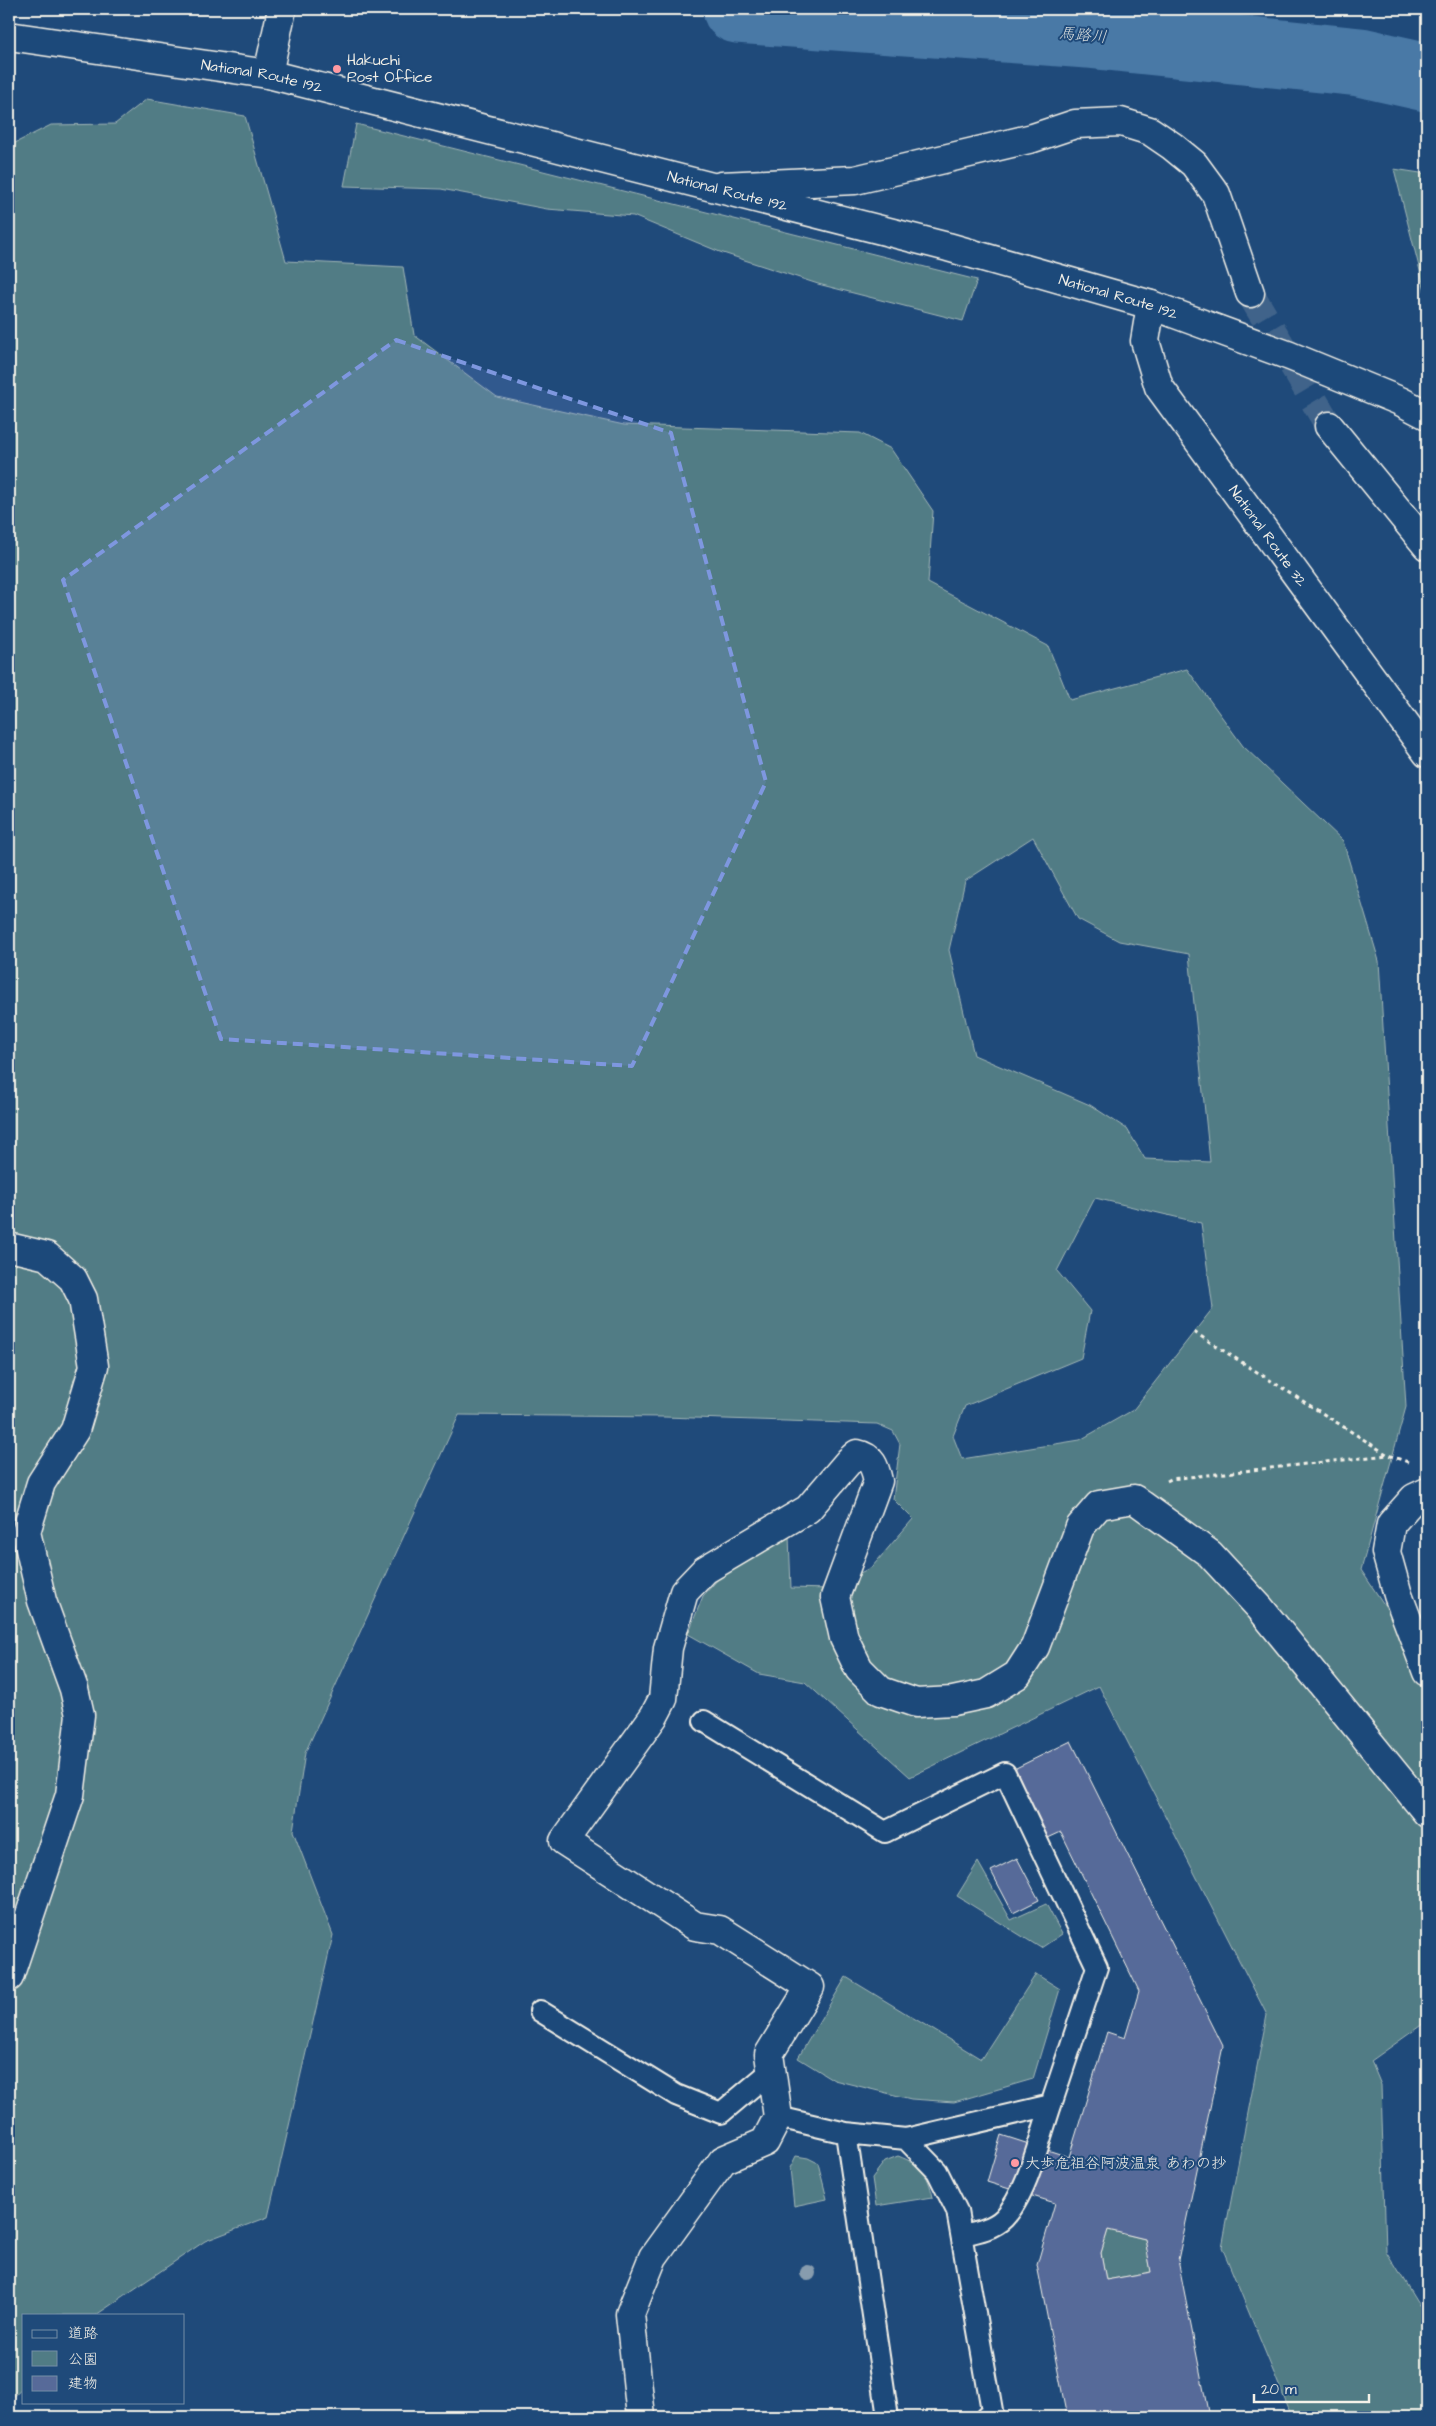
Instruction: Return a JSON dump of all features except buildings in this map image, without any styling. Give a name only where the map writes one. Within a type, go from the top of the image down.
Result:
[{"type":"main road","points":[[268,74],[282,9]]},
{"type":"main road","name":"National Route 192","points":[[9,36],[268,74],[948,247],[1151,305],[1290,356],[1400,401],[1427,415]]},
{"type":"main road","points":[[712,187],[855,180],[1033,138],[1075,124],[1121,122],[1150,131],[1194,164],[1216,194],[1250,293]]},
{"type":"main road","name":"National Route 32","points":[[1151,305],[1145,341],[1159,387],[1427,753]]},
{"type":"main road","points":[[1329,426],[1427,546]]},
{"type":"main road","points":[[9,1247],[47,1256],[73,1279],[83,1299],[94,1366],[75,1430],[40,1483],[26,1532],[42,1601],[74,1689],[80,1715],[70,1795],[9,1977]]},
{"type":"main road","points":[[641,2417],[630,2314],[653,2258],[723,2160],[765,2142],[778,2117],[769,2054],[810,1987],[720,1930],[694,1926],[564,1841],[654,1716],[664,1699],[668,1648],[684,1592],[705,1570],[808,1509],[848,1461],[857,1454],[866,1456],[875,1466],[878,1481],[835,1597],[844,1638],[859,1669],[881,1691],[916,1703],[953,1701],[986,1694],[1017,1675],[1035,1646],[1080,1527],[1099,1505],[1134,1499],[1210,1554],[1254,1601],[1427,1813]]},
{"type":"main road","points":[[1427,1492],[1414,1498],[1391,1524],[1386,1552],[1398,1595],[1427,1672]]},
{"type":"lane","points":[[704,1721],[885,1832],[1005,1773],[1098,1966],[1018,2198],[1003,2219],[986,2230],[962,2235]]},
{"type":"lane","points":[[540,2011],[676,2095],[721,2113],[772,2071]]},
{"type":"lane","points":[[778,2117],[846,2133],[906,2139],[1051,2104]]},
{"type":"lane","points":[[846,2133],[888,2417]]},
{"type":"lane","points":[[906,2139],[937,2171],[957,2211],[993,2416],[986,2417]]},
{"type":"path","points":[[1194,1332],[1388,1455],[1412,1463]]},
{"type":"path","points":[[1134,1499],[1171,1479],[1388,1455]]},
{"type":"highlighted area","points":[[396,340],[671,433],[766,782],[632,1066],[221,1039],[63,580]]},
{"type":"green space","points":[[147,99],[245,116],[286,261],[403,267],[414,335],[497,397],[624,425],[860,433],[891,449],[933,511],[928,583],[1048,646],[1070,700],[1187,669],[1243,746],[1343,841],[1379,961],[1406,1407],[1361,1570],[1427,1669],[1427,2021],[1371,2061],[1381,2085],[1386,2251],[1427,2318],[1427,2417],[1292,2417],[1222,2247],[1267,2015],[1099,1686],[910,1777],[805,1682],[759,1674],[688,1634],[703,1596],[720,1577],[789,1536],[791,1588],[828,1589],[872,1567],[913,1519],[893,1499],[900,1444],[893,1431],[877,1424],[664,1417],[459,1415],[305,1753],[293,1831],[333,1935],[268,2217],[205,2241],[97,2314],[22,2314],[22,2389],[9,2401],[9,146],[51,125],[115,124]],"holes":[[[1033,837],[1078,919],[1119,941],[1189,954],[1210,1162],[1145,1159],[1127,1129],[1090,1105],[974,1055],[949,950],[965,881]],[[1095,1198],[1201,1223],[1213,1308],[1133,1410],[1080,1440],[962,1459],[953,1436],[965,1406],[1081,1358],[1090,1311],[1057,1271]]]},
{"type":"green space","points":[[356,124],[977,280],[963,321],[818,284],[720,252],[633,216],[547,209],[441,189],[344,186]]},
{"type":"green space","points":[[1394,169],[1427,174],[1427,298]]},
{"type":"green space","points":[[978,1862],[1011,1920],[1046,1904],[1062,1934],[1041,1948],[957,1896]]},
{"type":"green space","points":[[1036,1974],[1060,1989],[1033,2079],[954,2102],[911,2099],[834,2080],[798,2058],[846,1977],[981,2059]]},
{"type":"green space","points":[[796,2156],[808,2158],[818,2163],[827,2199],[794,2206],[790,2168]]},
{"type":"green space","points":[[898,2156],[913,2163],[922,2170],[926,2175],[933,2197],[876,2206],[872,2178],[885,2161]]},
{"type":"green space","points":[[1108,2230],[1145,2239],[1151,2272],[1106,2280],[1101,2253]]},
{"type":"waterway","name":"馬路川","points":[[737,9],[1088,34],[1360,62],[1427,77]]},
{"type":"waterway","points":[[1088,34],[1091,9]]},
{"type":"tunnel","points":[[1250,293],[1329,426]]},
{"type":"place","name":"Hakuchi Post Office","points":[[337,69]]},
{"type":"place","name":"大歩危祖谷阿波温泉 あわの抄","points":[[1015,2163]]}]
